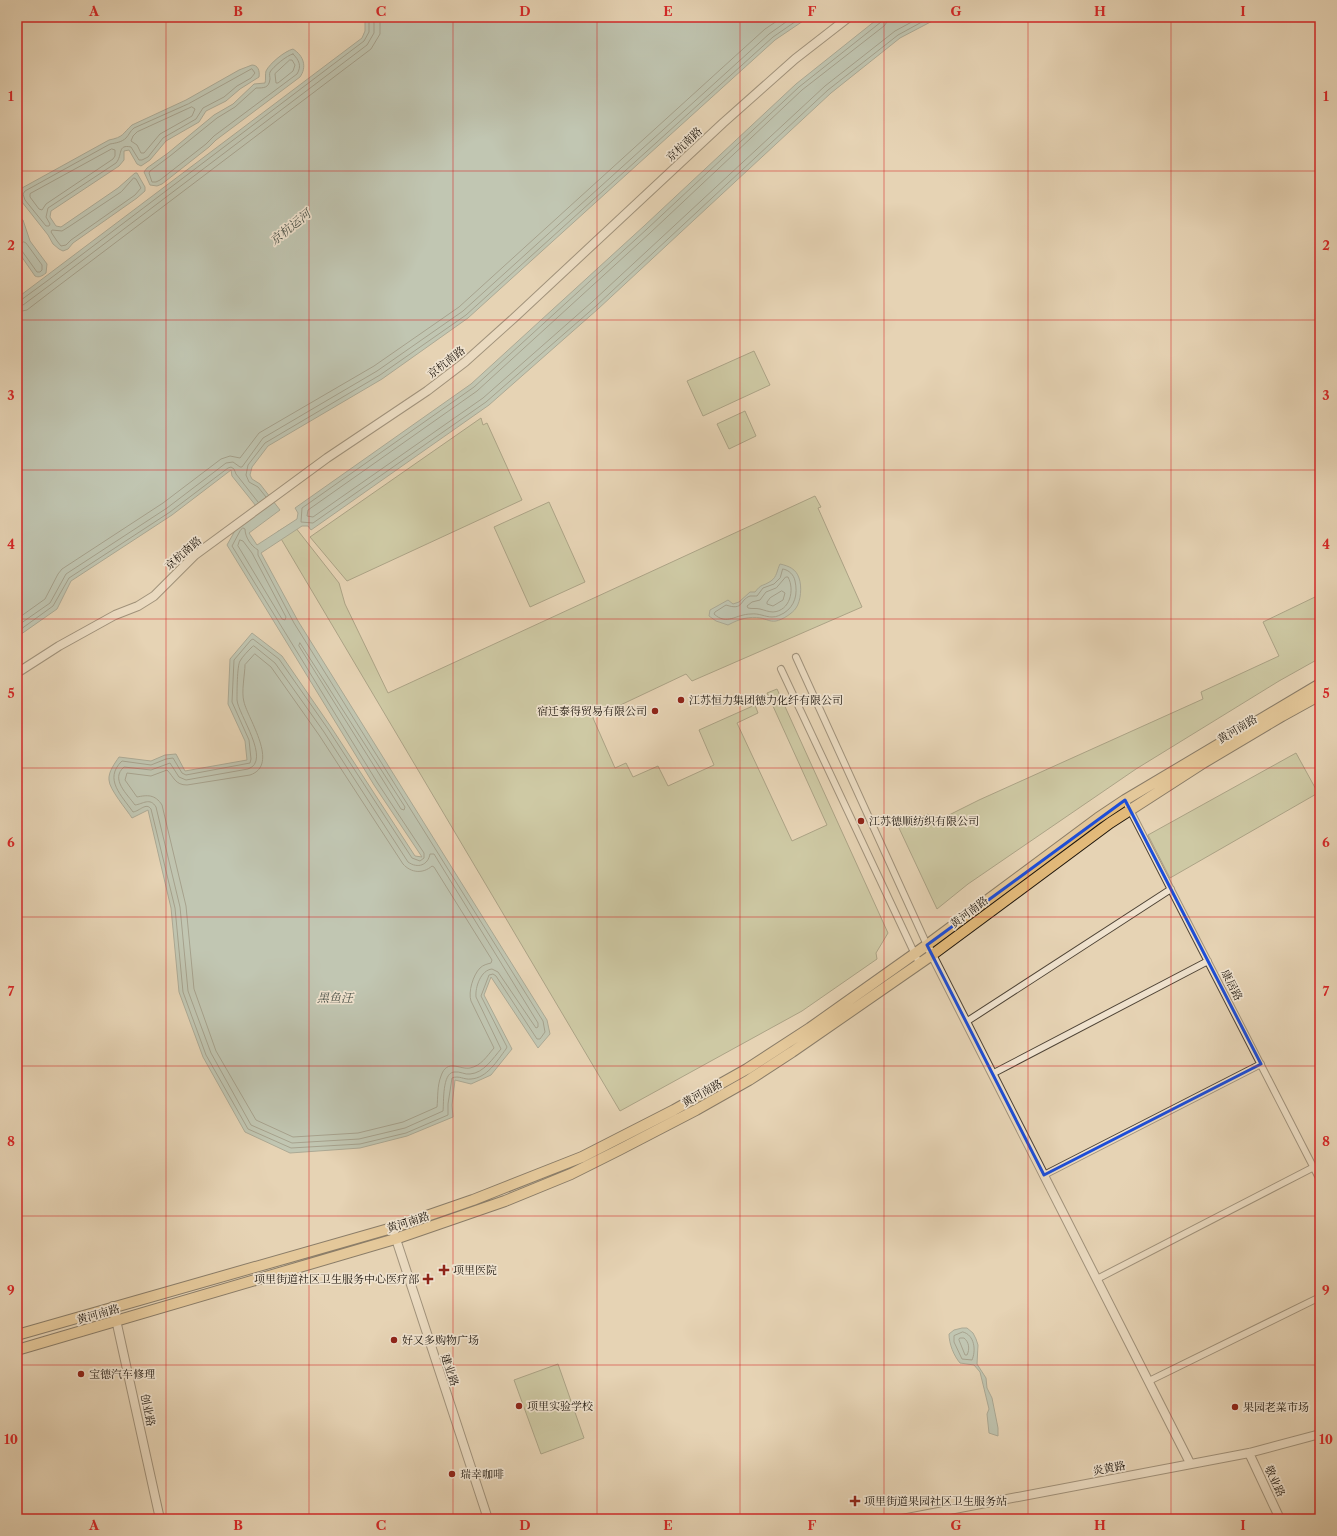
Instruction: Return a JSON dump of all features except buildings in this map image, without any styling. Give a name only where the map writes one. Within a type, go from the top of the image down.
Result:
[{"type":"main road","name":"黄河南路","points":[[17,1335],[113,1306],[392,1228],[473,1200],[553,1170],[582,1157],[674,1110],[747,1069],[917,958],[932,955],[1128,804],[1320,684]]},
{"type":"main road","name":"黄河南路","points":[[17,1350],[395,1239],[505,1201],[571,1174],[651,1134],[755,1076],[858,1007],[917,958],[927,945],[1098,818],[1128,804],[1222,752],[1320,695]]},
{"type":"street","name":"京杭南路","points":[[17,673],[60,646],[115,615],[138,606],[154,596],[195,555],[327,458],[427,391],[465,362],[722,123],[795,59],[849,17]]},
{"type":"street","points":[[796,657],[927,945],[1190,1463]]},
{"type":"street","points":[[781,669],[917,958]]},
{"type":"street","name":"康居路","points":[[1128,804],[1320,1180]]},
{"type":"street","points":[[966,1022],[1171,889]]},
{"type":"street","points":[[992,1074],[1208,961]]},
{"type":"street","points":[[1044,1175],[1261,1064]]},
{"type":"street","points":[[1097,1279],[1314,1167]]},
{"type":"street","name":"建业路","points":[[392,1228],[488,1519]]},
{"type":"street","points":[[1149,1381],[1320,1297]]},
{"type":"street","name":"创业路","points":[[113,1306],[160,1519]]},
{"type":"street","name":"炎黄路","points":[[902,1519],[1190,1463],[1249,1453],[1320,1434]]},
{"type":"street","name":"敬业路","points":[[1249,1453],[1280,1519]]},
{"type":"highlighted area","points":[[1125,800],[1261,1064],[1044,1175],[927,945]]},
{"type":"green space","points":[[754,351],[770,385],[703,416],[687,381]]},
{"type":"green space","points":[[745,411],[756,436],[729,449],[717,424]]},
{"type":"green space","points":[[481,418],[483,425],[487,423],[522,500],[347,581],[310,537]]},
{"type":"green space","points":[[815,496],[821,507],[818,508],[862,607],[692,681],[686,674],[593,718],[615,768],[626,763],[633,777],[658,766],[668,786],[714,765],[699,730],[755,705],[758,713],[737,723],[792,841],[827,825],[767,693],[777,689],[888,933],[876,953],[877,959],[802,1011],[620,1111],[277,532],[292,523],[339,583],[345,604],[388,693]]},
{"type":"green space","points":[[549,502],[585,582],[530,607],[494,527]]},
{"type":"green space","points":[[1315,597],[1320,609],[1320,658],[1279,681],[1136,769],[968,884],[937,909],[899,828],[928,814],[933,823],[979,800],[1203,699],[1201,692],[1279,656],[1263,622]]},
{"type":"green space","points":[[1296,753],[1318,793],[1170,878],[1148,835]]},
{"type":"green space","points":[[558,1364],[584,1438],[541,1454],[514,1380]]},
{"type":"water","points":[[365,17],[809,17],[775,40],[468,318],[382,379],[268,446],[252,467],[250,475],[252,479],[260,484],[280,510],[249,533],[257,545],[297,519],[298,513],[295,508],[471,384],[644,226],[796,84],[880,17],[940,17],[900,38],[831,93],[598,309],[489,405],[311,530],[308,526],[302,526],[261,553],[298,621],[547,1020],[550,1034],[538,1048],[491,977],[484,995],[512,1049],[491,1075],[471,1084],[455,1080],[452,1105],[453,1117],[407,1136],[360,1148],[290,1153],[245,1132],[203,1057],[179,992],[171,908],[148,810],[132,818],[112,789],[109,780],[111,771],[119,757],[151,761],[165,755],[176,754],[185,771],[247,760],[245,741],[228,704],[230,659],[252,633],[282,656],[331,727],[415,856],[422,857],[374,785],[227,545],[237,527],[260,511],[232,476],[231,470],[172,515],[71,581],[57,609],[17,637],[17,298],[362,38],[365,31]]},
{"type":"water","points":[[293,49],[302,58],[304,66],[300,77],[216,140],[162,184],[157,186],[150,185],[144,172],[147,168],[168,153],[214,115],[233,104],[254,84],[265,83],[266,71],[268,68],[274,61]]},
{"type":"water","points":[[252,65],[256,66],[258,69],[259,77],[240,89],[226,101],[206,111],[199,122],[166,141],[150,160],[141,166],[137,164],[129,150],[124,151],[124,160],[119,166],[51,211],[50,217],[56,226],[61,227],[118,188],[135,173],[137,173],[145,187],[145,191],[137,198],[73,243],[68,249],[63,251],[53,244],[48,235],[22,202],[19,192],[22,188],[109,140],[122,135],[132,125],[186,100],[239,70]]},
{"type":"water","points":[[17,215],[23,220],[30,241],[47,264],[46,273],[38,277],[35,276],[17,250],[17,242],[19,241],[17,236]]},
{"type":"water","points":[[780,564],[794,570],[800,581],[799,601],[795,610],[790,614],[776,621],[752,617],[728,625],[716,621],[709,616],[710,610],[728,600],[733,604],[739,602],[750,592],[755,592],[761,586],[771,581],[776,575]]},
{"type":"water","points":[[967,1328],[973,1333],[978,1345],[977,1364],[986,1378],[987,1388],[992,1398],[998,1428],[998,1436],[989,1433],[987,1414],[989,1409],[980,1372],[974,1365],[960,1363],[951,1346],[949,1334],[954,1330]]},
{"type":"place","name":"江苏恒力集团德力化纤有限公司","points":[[681,700]]},
{"type":"place","name":"宿迁泰得贸易有限公司","points":[[655,711]]},
{"type":"place","name":"江苏德顺纺织有限公司","points":[[861,821]]},
{"type":"place","name":"项里医院","points":[[444,1270]]},
{"type":"place","name":"项里街道社区卫生服务中心医疗部","points":[[428,1279]]},
{"type":"place","name":"好又多购物广场","points":[[394,1340]]},
{"type":"place","name":"宝德汽车修理","points":[[81,1374]]},
{"type":"place","name":"项里实验学校","points":[[519,1406]]},
{"type":"place","name":"果园老菜市场","points":[[1235,1407]]},
{"type":"place","name":"瑞幸咖啡","points":[[452,1474]]},
{"type":"place","name":"项里街道果园社区卫生服务站","points":[[855,1501]]},
{"type":"water label","name":"京杭运河","points":[[290,227]]},
{"type":"water label","name":"黑鱼汪","points":[[335,997]]}]
